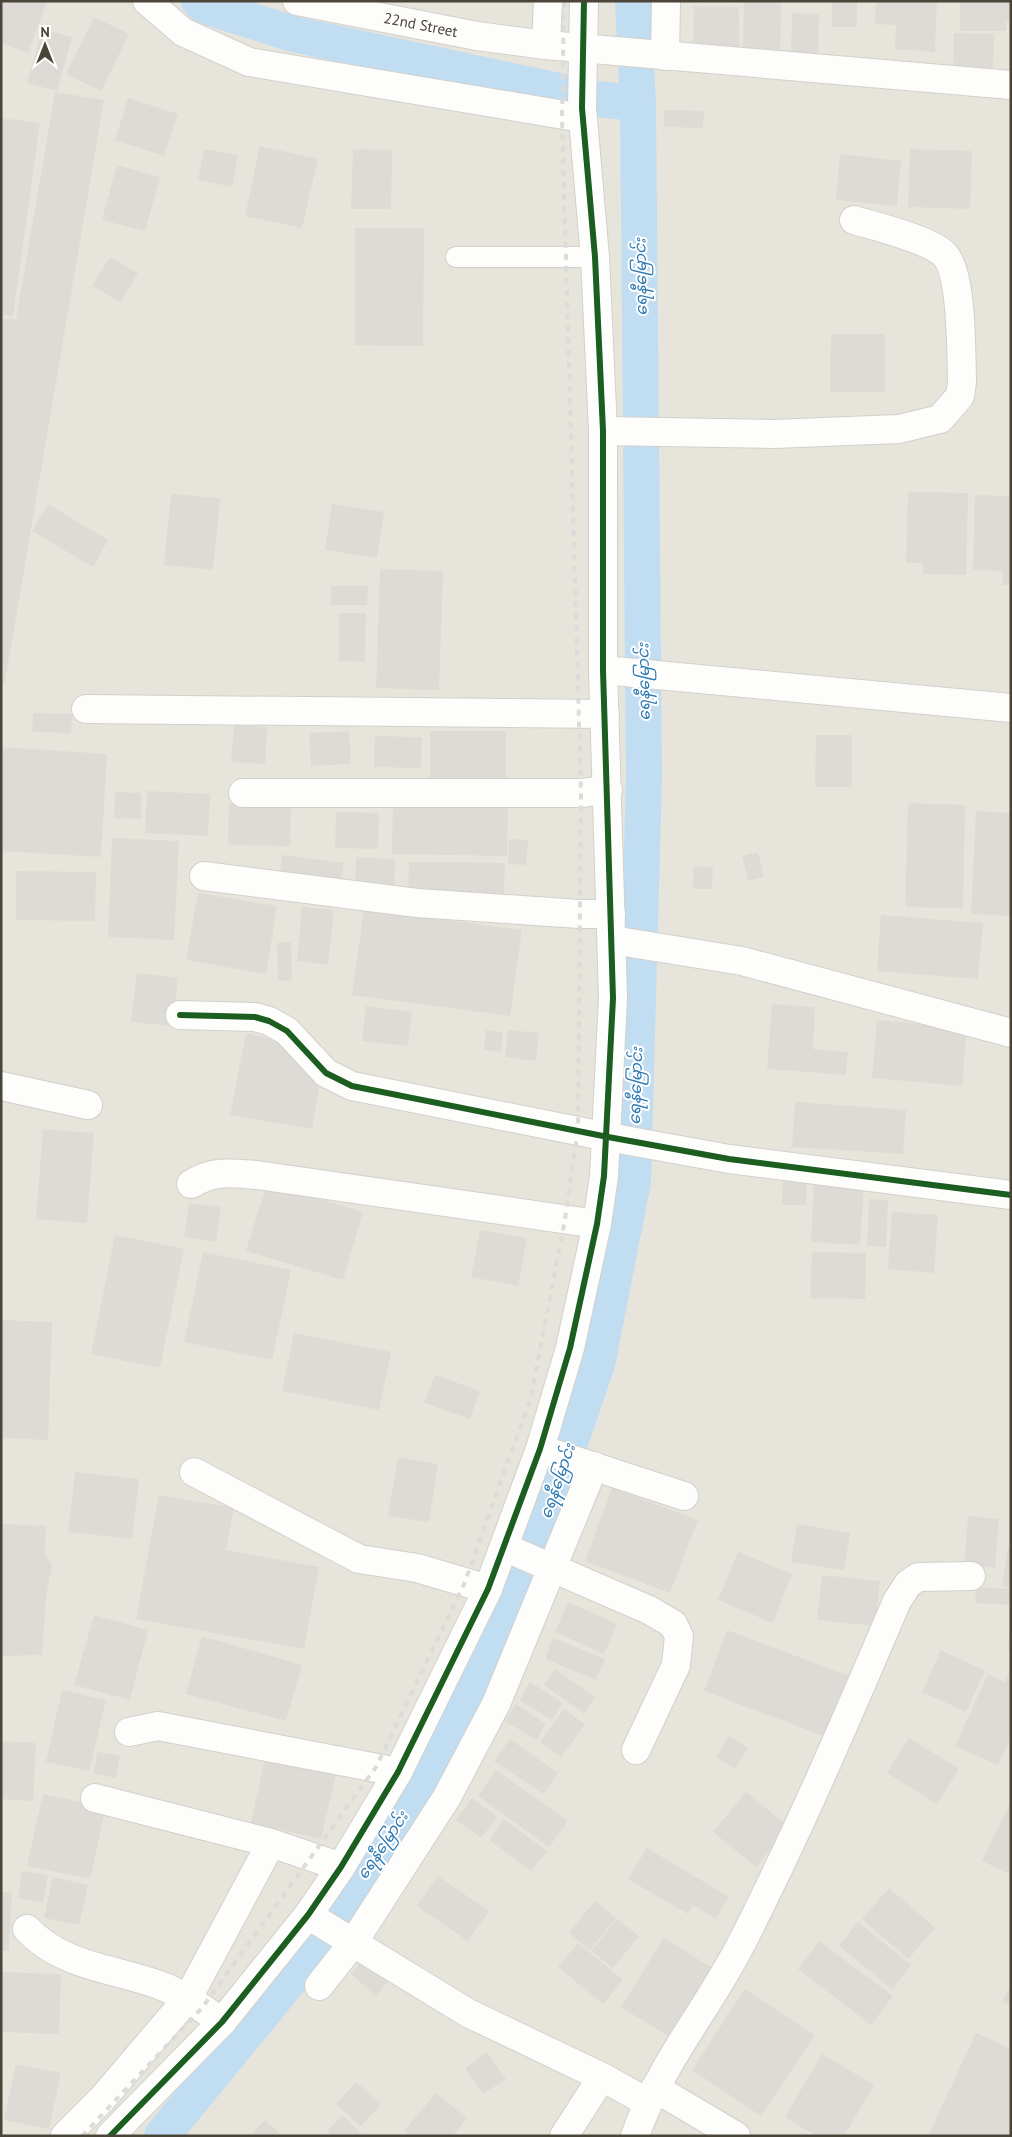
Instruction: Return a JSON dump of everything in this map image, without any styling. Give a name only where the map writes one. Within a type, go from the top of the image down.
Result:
[{"type":"street","points":[[147,1],[183,32],[249,62],[582,113]]},
{"type":"street","name":"22nd Street","points":[[297,1],[477,36],[546,45],[589,56],[657,55],[1011,85]]},
{"type":"street","points":[[546,45],[548,1]]},
{"type":"street","points":[[319,1986],[341,1867],[398,1772],[488,1589],[540,1449],[570,1348],[597,1224],[608,1137],[613,998],[603,670],[603,431],[595,257],[582,113],[589,56],[584,1]]},
{"type":"street","points":[[657,55],[666,1]]},
{"type":"street","points":[[603,431],[773,434],[899,429],[940,419],[960,396],[962,382],[957,284],[953,267],[944,254],[910,236],[854,220]]},
{"type":"street","points":[[603,670],[1011,708]]},
{"type":"street","points":[[86,709],[605,714]]},
{"type":"street","points":[[243,793],[581,793],[608,790]]},
{"type":"street","points":[[204,876],[417,903],[580,914],[612,927],[729,960],[1011,1032]]},
{"type":"street","points":[[180,1015],[255,1017],[270,1021],[287,1031],[326,1073],[352,1086],[702,1154],[1011,1195]]},
{"type":"street","points":[[1,1086],[88,1104]]},
{"type":"street","points":[[191,1184],[206,1175],[228,1173],[257,1175],[597,1224]]},
{"type":"street","points":[[540,1449],[684,1496]]},
{"type":"street","points":[[110,2136],[222,2022],[331,1929],[447,1797],[496,1704],[594,1466]]},
{"type":"street","points":[[194,1472],[359,1559],[417,1568],[488,1589]]},
{"type":"street","points":[[504,1547],[649,1610],[673,1624],[679,1636],[676,1665],[636,1750]]},
{"type":"street","points":[[635,2136],[651,2095],[738,1950],[797,1832],[897,1601],[908,1584],[918,1577],[971,1576]]},
{"type":"street","points":[[129,1732],[158,1726],[398,1772]]},
{"type":"street","points":[[95,1798],[271,1843],[341,1867]]},
{"type":"street","points":[[65,2136],[102,2099],[188,1998],[271,1843]]},
{"type":"street","points":[[27,1929],[40,1942],[59,1954],[85,1964],[161,1985],[188,1998],[222,2022]]},
{"type":"street","points":[[331,1929],[461,2008],[602,2076],[651,2095],[736,2136]]},
{"type":"street","points":[[564,2136],[602,2076]]},
{"type":"lane","points":[[456,257],[595,257]]},
{"type":"shaded area","points":[[1,1],[1011,1],[1011,2136],[1,2136]]},
{"type":"building","points":[[1,1],[47,1],[28,53],[1,43]]},
{"type":"building","points":[[744,1],[781,1],[780,62],[743,62]]},
{"type":"building","points":[[832,1],[857,1],[857,27],[832,27]]},
{"type":"building","points":[[876,1],[937,1],[935,52],[895,49],[896,25],[875,24]]},
{"type":"building","points":[[960,1],[1011,1],[1011,22],[1006,22],[1006,31],[960,31]]},
{"type":"building","points":[[694,6],[739,7],[739,52],[693,52]]},
{"type":"building","points":[[792,13],[819,14],[818,59],[791,58]]},
{"type":"building","points":[[94,17],[129,34],[101,91],[66,74]]},
{"type":"building","points":[[42,29],[72,37],[57,91],[27,83]]},
{"type":"building","points":[[954,33],[994,34],[993,68],[953,67]]},
{"type":"building","points":[[55,92],[104,100],[5,682],[1,682],[1,318],[16,320]]},
{"type":"building","points":[[128,98],[178,114],[164,156],[115,140]]},
{"type":"building","points":[[664,110],[704,111],[703,128],[664,127]]},
{"type":"building","points":[[1,118],[40,123],[13,316],[1,315]]},
{"type":"building","points":[[260,146],[318,159],[302,228],[245,216]]},
{"type":"building","points":[[204,149],[238,155],[232,187],[198,180]]},
{"type":"building","points":[[353,149],[392,150],[391,209],[351,209]]},
{"type":"building","points":[[910,149],[972,151],[970,209],[908,207]]},
{"type":"building","points":[[840,154],[901,161],[897,206],[836,200]]},
{"type":"building","points":[[117,165],[160,177],[145,231],[102,220]]},
{"type":"building","points":[[355,228],[424,228],[423,346],[355,345]]},
{"type":"building","points":[[110,257],[138,273],[120,302],[92,286]]},
{"type":"building","points":[[831,334],[885,334],[885,392],[830,392]]},
{"type":"building","points":[[908,492],[968,493],[966,575],[923,574],[923,563],[906,563]]},
{"type":"building","points":[[171,494],[220,498],[213,570],[164,565]]},
{"type":"building","points":[[975,495],[1011,496],[1011,585],[1002,585],[1003,571],[973,570]]},
{"type":"building","points":[[48,504],[108,540],[93,567],[32,531]]},
{"type":"building","points":[[332,504],[384,512],[377,558],[325,550]]},
{"type":"building","points":[[380,569],[443,571],[439,690],[376,688]]},
{"type":"building","points":[[331,586],[368,586],[367,605],[331,605]]},
{"type":"building","points":[[339,613],[366,613],[365,662],[339,661]]},
{"type":"building","points":[[33,713],[72,714],[71,733],[32,732]]},
{"type":"building","points":[[234,725],[267,727],[265,764],[231,762]]},
{"type":"building","points":[[349,731],[351,764],[311,766],[309,733]]},
{"type":"building","points":[[430,731],[506,731],[506,779],[430,779]]},
{"type":"building","points":[[816,735],[852,735],[852,787],[815,787]]},
{"type":"building","points":[[375,736],[422,737],[421,768],[374,767]]},
{"type":"building","points":[[1,747],[107,754],[101,857],[1,851]]},
{"type":"building","points":[[147,791],[210,794],[208,836],[145,833]]},
{"type":"building","points":[[115,792],[141,793],[141,819],[114,818]]},
{"type":"building","points":[[393,798],[508,799],[507,856],[392,854]]},
{"type":"building","points":[[908,803],[965,805],[963,908],[905,907]]},
{"type":"building","points":[[229,804],[291,805],[290,846],[228,845]]},
{"type":"building","points":[[976,811],[1011,813],[1011,916],[971,914]]},
{"type":"building","points":[[336,812],[379,813],[378,849],[335,848]]},
{"type":"building","points":[[112,838],[179,841],[174,940],[108,937]]},
{"type":"building","points":[[509,839],[528,840],[526,865],[508,864]]},
{"type":"building","points":[[758,852],[764,877],[748,881],[742,856]]},
{"type":"building","points":[[282,855],[344,863],[340,889],[279,880]]},
{"type":"building","points":[[356,857],[395,859],[394,890],[355,889]]},
{"type":"building","points":[[409,862],[505,863],[504,897],[408,896]]},
{"type":"building","points":[[694,866],[713,867],[712,889],[693,889]]},
{"type":"building","points":[[16,871],[96,872],[95,921],[16,920]]},
{"type":"building","points":[[198,893],[277,906],[266,974],[186,960]]},
{"type":"building","points":[[302,907],[334,910],[328,965],[297,961]]},
{"type":"building","points":[[364,909],[522,930],[510,1016],[352,995]]},
{"type":"building","points":[[881,915],[983,923],[978,979],[877,971]]},
{"type":"building","points":[[291,942],[292,980],[278,981],[277,943]]},
{"type":"building","points":[[137,973],[178,978],[173,1026],[131,1022]]},
{"type":"building","points":[[772,1004],[815,1007],[813,1049],[848,1052],[846,1075],[767,1069]]},
{"type":"building","points":[[366,1006],[412,1012],[408,1046],[362,1041]]},
{"type":"building","points":[[877,1020],[967,1028],[962,1086],[872,1078]]},
{"type":"building","points":[[486,1030],[503,1032],[501,1052],[484,1050]]},
{"type":"building","points":[[508,1030],[539,1033],[536,1061],[505,1057]]},
{"type":"building","points":[[246,1033],[289,1043],[320,1082],[312,1129],[230,1115]]},
{"type":"building","points":[[795,1102],[906,1110],[903,1154],[792,1147]]},
{"type":"building","points":[[43,1129],[94,1133],[87,1223],[36,1219]]},
{"type":"building","points":[[783,1180],[806,1180],[806,1205],[782,1205]]},
{"type":"building","points":[[267,1183],[363,1212],[343,1280],[246,1251]]},
{"type":"building","points":[[814,1183],[864,1186],[860,1245],[811,1242]]},
{"type":"building","points":[[869,1199],[888,1200],[886,1247],[867,1246]]},
{"type":"building","points":[[189,1203],[221,1207],[216,1242],[184,1237]]},
{"type":"building","points":[[892,1212],[938,1215],[934,1273],[888,1269]]},
{"type":"building","points":[[480,1230],[527,1238],[518,1286],[471,1277]]},
{"type":"building","points":[[115,1235],[184,1249],[160,1368],[91,1354]]},
{"type":"building","points":[[203,1252],[291,1270],[272,1360],[184,1342]]},
{"type":"building","points":[[812,1252],[866,1253],[865,1299],[810,1298]]},
{"type":"building","points":[[1,1320],[52,1322],[48,1440],[1,1438]]},
{"type":"building","points":[[294,1333],[391,1352],[379,1410],[282,1391]]},
{"type":"building","points":[[435,1375],[480,1391],[470,1419],[424,1403]]},
{"type":"building","points":[[398,1457],[438,1464],[429,1522],[388,1516]]},
{"type":"building","points":[[75,1472],[139,1479],[132,1539],[68,1532]]},
{"type":"building","points":[[612,1488],[698,1520],[670,1593],[585,1561]]},
{"type":"building","points":[[159,1495],[234,1508],[226,1550],[319,1567],[304,1649],[136,1619]]},
{"type":"building","points":[[968,1516],[999,1519],[995,1568],[964,1565]]},
{"type":"building","points":[[1,1524],[46,1526],[45,1556],[52,1565],[46,1596],[42,1655],[1,1656]]},
{"type":"building","points":[[797,1524],[850,1533],[844,1570],[791,1562]]},
{"type":"building","points":[[1008,1547],[1011,1548],[1011,1588],[1002,1586]]},
{"type":"building","points":[[738,1552],[792,1574],[773,1623],[718,1600]]},
{"type":"building","points":[[822,1575],[880,1581],[875,1626],[817,1620]]},
{"type":"building","points":[[976,1587],[1010,1589],[1009,1605],[975,1603]]},
{"type":"building","points":[[568,1602],[617,1624],[604,1654],[555,1632]]},
{"type":"building","points":[[94,1615],[148,1630],[130,1700],[74,1685]]},
{"type":"building","points":[[727,1630],[852,1677],[829,1738],[704,1691]]},
{"type":"building","points":[[1009,1631],[1011,1631],[1011,1652],[1008,1652]]},
{"type":"building","points":[[202,1636],[302,1665],[286,1721],[186,1694]]},
{"type":"building","points":[[553,1638],[605,1659],[596,1680],[545,1659]]},
{"type":"building","points":[[941,1650],[985,1671],[966,1712],[922,1692]]},
{"type":"building","points":[[555,1669],[595,1697],[584,1713],[544,1685]]},
{"type":"building","points":[[1011,1669],[1011,1737],[998,1765],[955,1746],[988,1674],[1005,1682]]},
{"type":"building","points":[[530,1682],[563,1703],[552,1720],[520,1700]]},
{"type":"building","points":[[62,1690],[106,1700],[89,1771],[46,1762]]},
{"type":"building","points":[[516,1704],[546,1724],[536,1740],[505,1721]]},
{"type":"building","points":[[564,1709],[585,1724],[561,1757],[540,1742]]},
{"type":"building","points":[[729,1736],[748,1748],[735,1769],[716,1757]]},
{"type":"building","points":[[909,1738],[959,1769],[937,1804],[887,1773]]},
{"type":"building","points":[[510,1739],[558,1773],[543,1794],[494,1761]]},
{"type":"building","points":[[1,1741],[36,1743],[33,1801],[1,1799]]},
{"type":"building","points":[[97,1752],[120,1756],[116,1778],[94,1774]]},
{"type":"building","points":[[265,1758],[336,1774],[321,1839],[251,1823]]},
{"type":"building","points":[[496,1770],[568,1821],[549,1847],[478,1796]]},
{"type":"building","points":[[746,1792],[789,1827],[756,1867],[713,1832]]},
{"type":"building","points":[[43,1794],[106,1807],[90,1879],[27,1866]]},
{"type":"building","points":[[472,1798],[497,1817],[481,1838],[456,1820]]},
{"type":"building","points":[[1011,1801],[1011,1875],[982,1861]]},
{"type":"building","points":[[504,1819],[547,1851],[531,1871],[489,1840]]},
{"type":"building","points":[[647,1848],[729,1897],[716,1919],[693,1905],[688,1914],[628,1879]]},
{"type":"building","points":[[22,1871],[48,1875],[43,1903],[18,1898]]},
{"type":"building","points":[[438,1876],[489,1911],[468,1941],[417,1906]]},
{"type":"building","points":[[53,1877],[88,1885],[79,1925],[44,1918]]},
{"type":"building","points":[[889,1888],[935,1928],[908,1959],[862,1919]]},
{"type":"building","points":[[1,1892],[12,1892],[9,1951],[1,1951]]},
{"type":"building","points":[[595,1901],[616,1918],[590,1950],[569,1933]]},
{"type":"building","points":[[617,1919],[639,1936],[613,1968],[591,1951]]},
{"type":"building","points":[[858,1922],[911,1965],[892,1989],[839,1946]]},
{"type":"building","points":[[664,1938],[717,1971],[674,2040],[621,2007]]},
{"type":"building","points":[[819,1941],[893,1996],[871,2025],[798,1969]]},
{"type":"building","points":[[578,1943],[623,1980],[603,2004],[558,1967]]},
{"type":"building","points":[[368,1954],[393,1975],[376,1996],[351,1974]]},
{"type":"building","points":[[1,1972],[61,1974],[59,2034],[1,2032]]},
{"type":"building","points":[[1011,1984],[1011,2006],[1002,2002]]},
{"type":"building","points":[[745,1989],[815,2035],[761,2116],[692,2070]]},
{"type":"building","points":[[976,2033],[1009,2048],[1011,2044],[1011,2136],[928,2136]]},
{"type":"building","points":[[487,2052],[506,2079],[483,2094],[465,2068]]},
{"type":"building","points":[[822,2054],[874,2085],[844,2136],[816,2136],[785,2117]]},
{"type":"building","points":[[16,2064],[61,2073],[49,2129],[4,2120]]},
{"type":"building","points":[[356,2082],[381,2104],[361,2126],[336,2104]]},
{"type":"building","points":[[436,2093],[467,2118],[452,2136],[411,2136],[404,2131]]},
{"type":"building","points":[[342,2115],[362,2134],[360,2136],[332,2136],[327,2131]]},
{"type":"building","points":[[265,2120],[283,2136],[250,2136]]},
{"type":"waterway","points":[[199,1],[205,6],[293,34],[596,99],[638,103]]},
{"type":"waterway","name":"ရေနီမြောင်း","points":[[162,2136],[302,1965],[443,1753],[540,1530],[597,1364],[633,1182],[644,776],[638,103],[633,1]]},
{"type":"railway","points":[[82,2136],[202,2008],[376,1767],[465,1582],[531,1397],[565,1219],[578,1130],[581,793],[562,118],[564,1]]},
{"type":"cycle path","points":[[110,2136],[222,2022],[308,1915],[341,1867],[398,1772],[488,1589],[540,1449],[570,1348],[597,1224],[604,1176],[613,998],[603,670],[603,431],[595,257],[582,108],[584,1]]},
{"type":"cycle path","points":[[180,1015],[255,1017],[269,1021],[287,1031],[326,1073],[352,1086],[729,1159],[1011,1195]]}]
